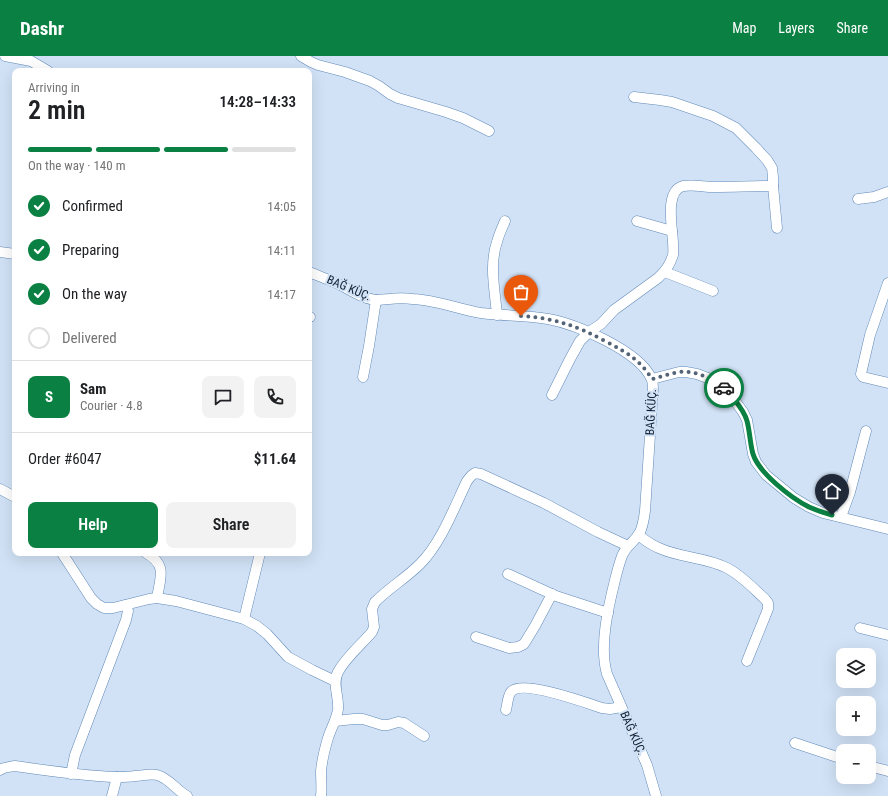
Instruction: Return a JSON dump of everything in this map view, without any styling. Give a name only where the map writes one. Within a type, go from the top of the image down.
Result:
[{"type":"street","points":[[4,56],[33,59],[44,68]]},
{"type":"street","points":[[301,56],[318,65],[345,72],[370,81],[398,98],[458,116],[489,131]]},
{"type":"street","points":[[634,97],[672,102],[713,116],[736,128],[767,160],[772,168],[772,186],[777,228]]},
{"type":"street","points":[[552,395],[580,341],[589,332],[601,324],[614,310],[658,278],[669,266],[673,254],[671,210],[675,193],[678,189],[689,186],[772,186]]},
{"type":"street","points":[[858,199],[874,197],[888,192]]},
{"type":"street","points":[[497,315],[493,275],[494,254],[496,242],[505,221]]},
{"type":"street","points":[[636,221],[672,231]]},
{"type":"street","points":[[0,252],[12,254]]},
{"type":"street","points":[[665,272],[713,291]]},
{"type":"street","name":"BAĞ KÜÇ.","points":[[312,273],[335,282],[363,296],[376,300],[395,298],[419,299],[467,310],[497,315],[549,319],[568,324],[589,332],[622,350],[638,361],[647,371],[652,379],[653,390],[643,526],[622,556],[610,601],[604,651],[604,664],[621,707],[647,765],[656,796]]},
{"type":"street","points":[[888,283],[870,335],[861,374],[863,377],[888,383]]},
{"type":"street","points":[[363,377],[376,300]]},
{"type":"street","points":[[652,379],[679,372],[686,372],[705,377],[718,384],[727,390],[743,412],[747,420],[753,454],[756,462],[766,475],[794,498],[809,507],[823,513],[888,529]]},
{"type":"street","points":[[841,518],[850,492],[866,431]]},
{"type":"street","points":[[321,796],[321,770],[328,737],[335,721],[338,709],[338,697],[335,681],[338,673],[344,663],[372,632],[374,627],[372,609],[374,602],[420,564],[433,548],[467,481],[471,476],[475,473],[481,474],[544,503],[598,532],[628,546]]},
{"type":"street","points":[[0,489],[12,495]]},
{"type":"street","points":[[638,535],[651,545],[660,549],[728,568],[765,599],[768,603],[768,609],[747,661]]},
{"type":"street","points":[[64,556],[91,598],[104,608],[113,608],[149,598],[157,598],[176,601],[244,619],[257,626],[267,634],[288,657],[335,681]]},
{"type":"street","points":[[150,556],[158,562],[161,568],[157,598]]},
{"type":"street","points":[[244,619],[259,556]]},
{"type":"street","points":[[508,574],[552,594],[608,613]]},
{"type":"street","points":[[476,637],[509,648],[518,648],[524,644],[552,594]]},
{"type":"street","points":[[71,774],[75,755],[126,620],[128,611],[126,605]]},
{"type":"street","points":[[860,628],[888,635]]},
{"type":"street","points":[[506,710],[510,692],[516,688],[547,691],[602,708],[610,709],[621,707]]},
{"type":"street","points":[[335,721],[363,719],[382,725],[398,722],[404,723],[424,736]]},
{"type":"street","points":[[795,743],[836,757]]},
{"type":"street","points":[[0,769],[15,766],[71,774],[117,776],[157,775],[165,779],[186,796]]},
{"type":"street","points":[[876,768],[888,771]]},
{"type":"street","points":[[112,796],[117,776]]},
{"type":"way so far","points":[[521,316],[549,319],[589,332],[622,350],[638,361],[652,379],[679,372],[686,372],[697,374],[713,380],[724,388]]},
{"type":"route","points":[[724,388],[743,412],[747,420],[753,454],[756,462],[766,475],[794,498],[809,507],[832,515]]}]
